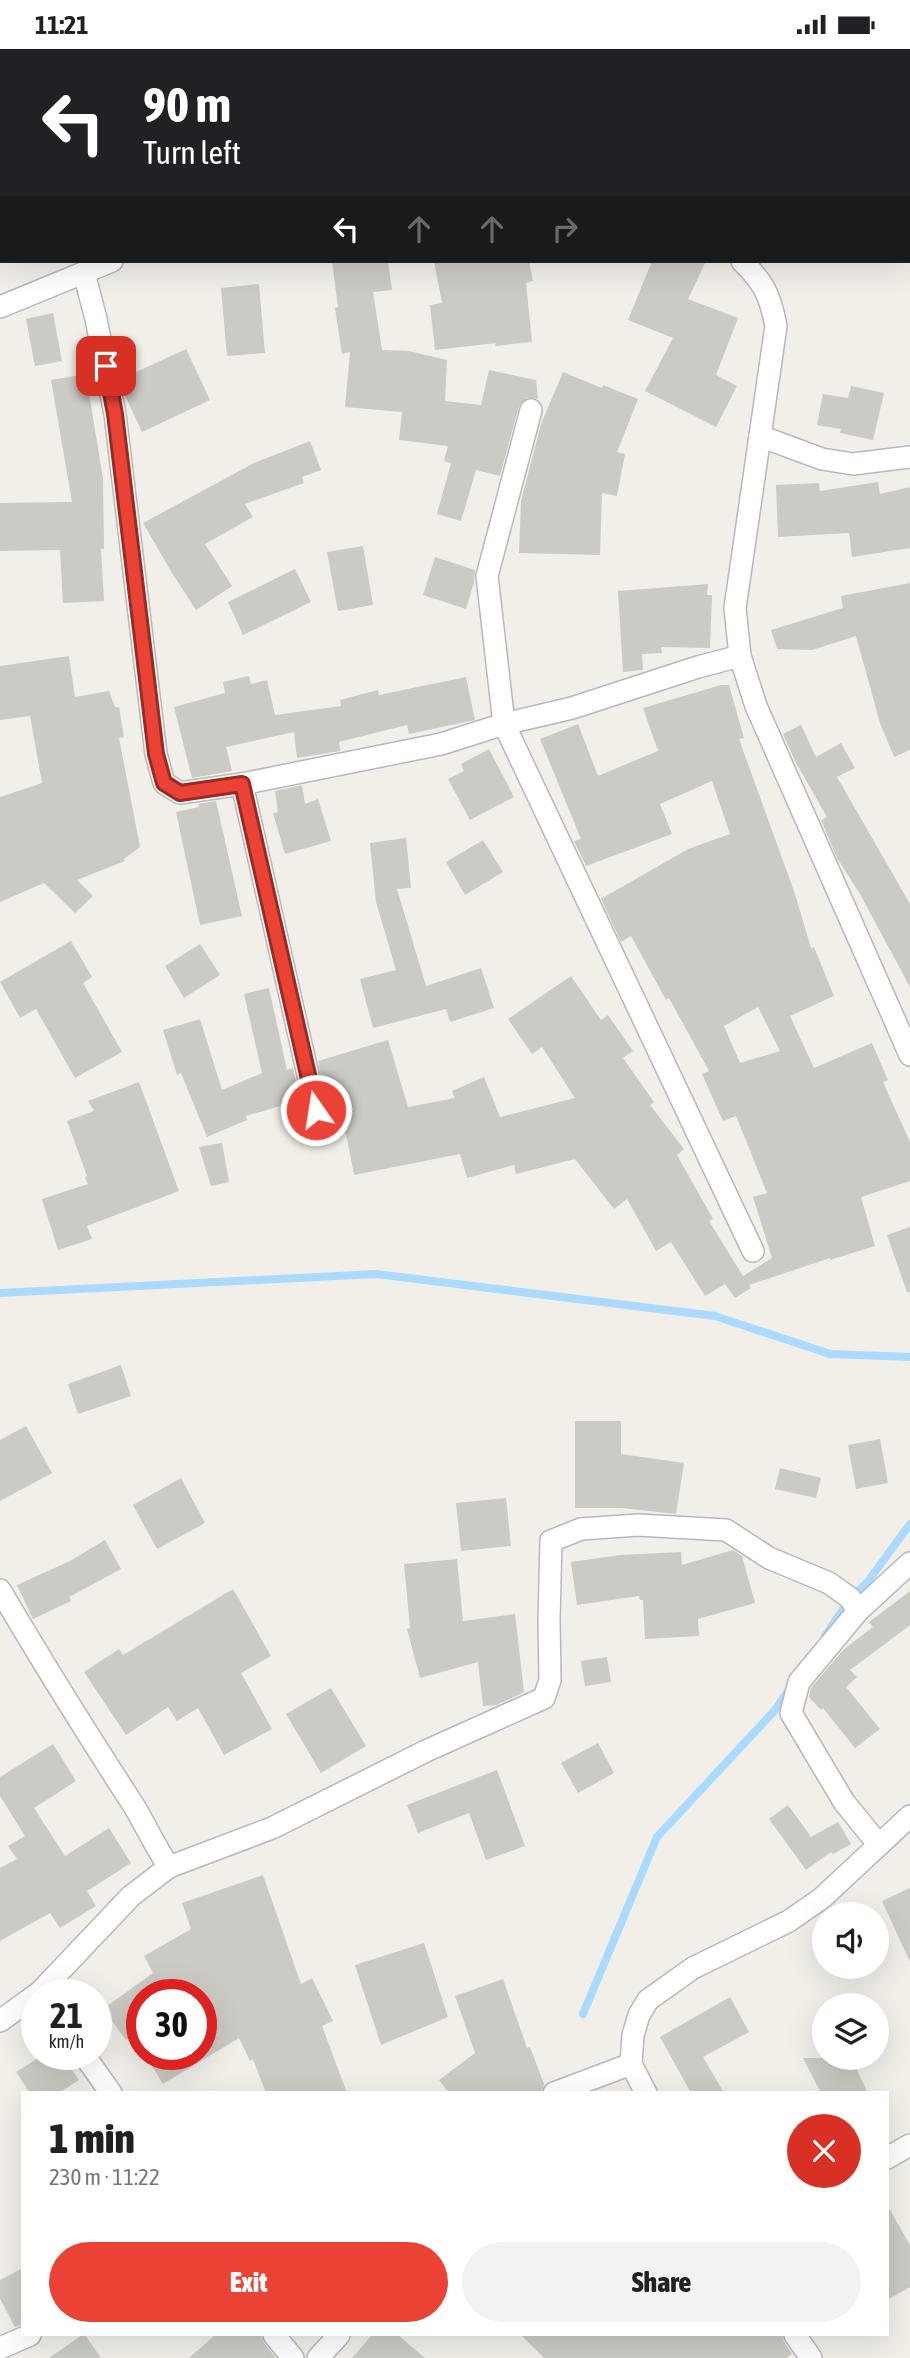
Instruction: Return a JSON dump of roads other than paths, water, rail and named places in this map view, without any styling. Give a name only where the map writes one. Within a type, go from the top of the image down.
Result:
[{"type":"street","points":[[0,307],[108,263]]},
{"type":"street","points":[[744,263],[760,279],[771,299],[776,325],[735,608],[740,656],[756,706],[910,1055]]},
{"type":"street","points":[[85,273],[115,414],[156,754],[164,783],[180,793],[242,784],[441,744],[504,724],[572,708],[740,656]]},
{"type":"street","points":[[531,410],[487,576],[504,724],[753,1251]]},
{"type":"street","points":[[760,436],[822,459],[853,464],[910,457]]},
{"type":"street","points":[[242,784],[316,1110]]},
{"type":"street","points":[[55,1979],[131,1896],[169,1867],[272,1828],[426,1751],[544,1698],[550,1680],[551,1541],[580,1529],[638,1524],[726,1529],[769,1558],[830,1583],[850,1598],[858,1611]]},
{"type":"street","points":[[879,1845],[844,1802],[791,1713],[799,1682],[858,1611],[910,1563]]},
{"type":"street","points":[[0,1590],[169,1867]]},
{"type":"street","points":[[645,2091],[631,2064],[633,2035],[639,2015],[648,2000],[693,1968],[789,1921],[822,1898],[910,1816]]},
{"type":"street","points":[[0,2021],[21,2007]]},
{"type":"street","points":[[559,2091],[631,2064]]},
{"type":"street","points":[[95,2070],[110,2091]]},
{"type":"street","points":[[889,2157],[910,2145]]},
{"type":"street","points":[[0,2348],[28,2336]]},
{"type":"street","points":[[275,2336],[293,2358]]},
{"type":"street","points":[[318,2358],[339,2336]]},
{"type":"street","points":[[796,2336],[811,2358]]},
{"type":"waterway","points":[[0,1293],[376,1274],[715,1316],[830,1354],[910,1357]]},
{"type":"waterway","points":[[825,1636],[850,1599],[866,1584],[910,1524]]},
{"type":"waterway","points":[[583,2014],[657,1837],[776,1709],[788,1691]]}]
